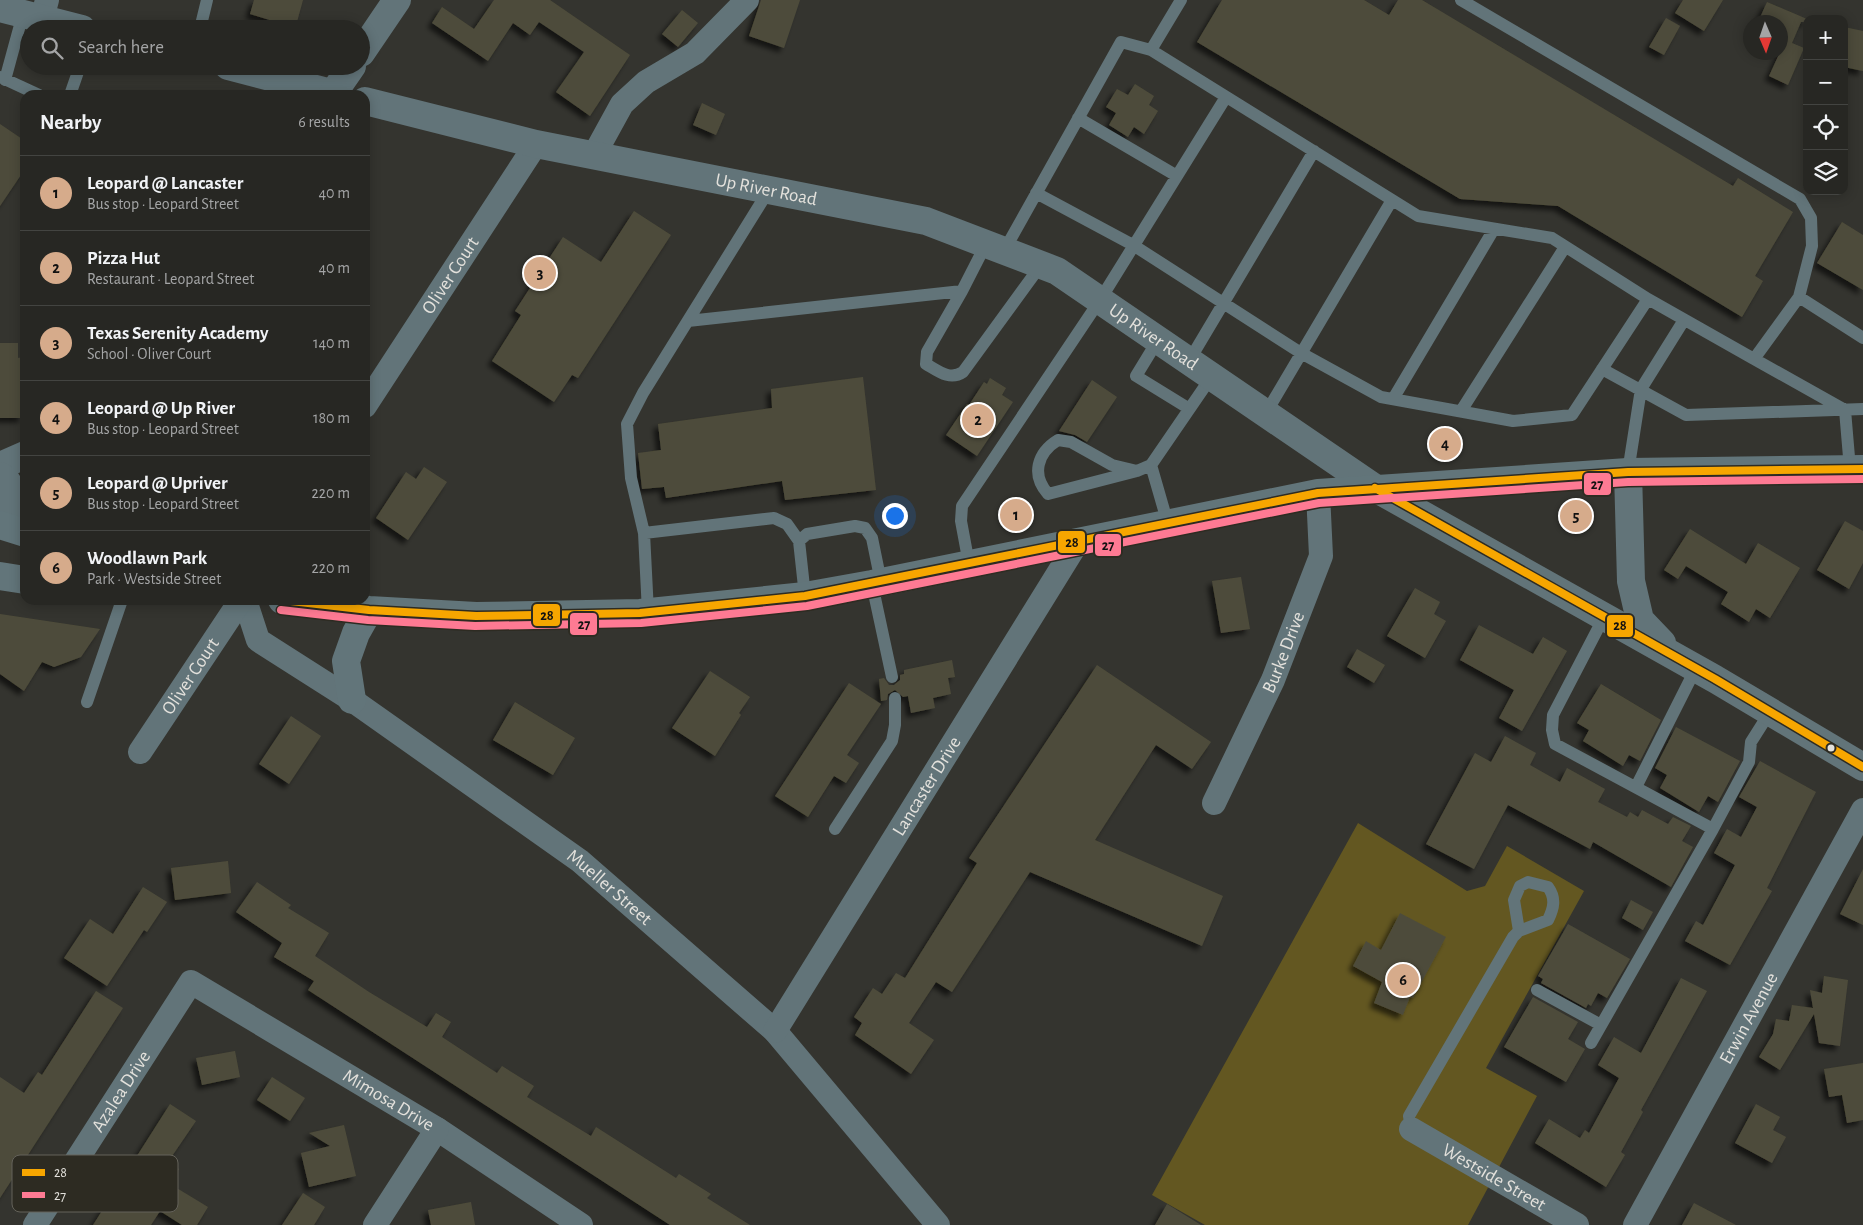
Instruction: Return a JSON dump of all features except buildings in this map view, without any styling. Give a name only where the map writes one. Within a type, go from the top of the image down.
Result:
[{"type":"main road","points":[[326,605],[369,610],[476,616],[648,612],[805,596],[1077,543],[1318,493],[1628,472],[1857,469]]},
{"type":"main road","points":[[0,576],[20,579]]},
{"type":"main road","points":[[352,700],[346,662],[356,633],[369,610]]},
{"type":"street","points":[[370,39],[397,0]]},
{"type":"street","points":[[594,155],[622,104],[646,82],[695,53],[747,0]]},
{"type":"street","points":[[28,10],[56,20]]},
{"type":"street","points":[[261,75],[317,90]]},
{"type":"street","points":[[338,90],[347,75]]},
{"type":"street","name":"Up River Road","points":[[370,102],[536,144],[926,221],[1058,271],[1375,488],[1696,668],[1863,767]]},
{"type":"street","name":"Oliver Court","points":[[370,398],[536,144]]},
{"type":"street","points":[[0,466],[20,457]]},
{"type":"street","points":[[1628,472],[1631,581],[1640,620],[1673,655]]},
{"type":"street","points":[[0,476],[6,479],[13,490],[13,519]]},
{"type":"street","name":"Burke Drive","points":[[1214,803],[1274,680],[1321,556],[1318,493]]},
{"type":"street","name":"Lancaster Drive","points":[[775,1031],[1077,543]]},
{"type":"street","name":"Oliver Court","points":[[140,752],[238,605]]},
{"type":"street","name":"Mueller Street","points":[[248,605],[258,640],[352,700],[580,861],[775,1031],[938,1225]]},
{"type":"street","name":"Erwin Avenue","points":[[1635,1225],[1863,810]]},
{"type":"street","name":"Mimosa Drive","points":[[191,982],[437,1129],[581,1225]]},
{"type":"street","name":"Azalea Drive","points":[[81,1155],[191,982]]},
{"type":"street","points":[[376,1225],[437,1129]]},
{"type":"street","name":"Westside Street","points":[[1411,1129],[1577,1225]]},
{"type":"street","name":"Azalea Drive","points":[[36,1225],[44,1212]]},
{"type":"lane","points":[[202,20],[208,0]]},
{"type":"lane","points":[[1151,50],[1181,0]]},
{"type":"lane","points":[[1461,0],[1800,199],[1811,218],[1812,246],[1799,297],[1754,359]]},
{"type":"lane","points":[[20,32],[3,79],[28,90]]},
{"type":"lane","points":[[1041,265],[963,372],[957,376],[949,376],[926,364],[927,352],[962,291],[1036,192],[1121,42],[1151,50],[1418,216],[1552,238],[1648,299],[1845,410],[1857,469]]},
{"type":"lane","points":[[72,90],[77,75]]},
{"type":"lane","points":[[969,564],[961,521],[962,506],[1100,300],[1226,97]]},
{"type":"lane","points":[[1078,118],[1177,176]]},
{"type":"lane","points":[[1189,361],[1314,151]]},
{"type":"lane","points":[[648,612],[644,532],[631,478],[627,424],[643,393],[769,190]]},
{"type":"lane","points":[[1036,192],[1133,245],[1301,353],[1381,397],[1513,421],[1572,415],[1648,299]]},
{"type":"lane","points":[[1266,413],[1392,200]]},
{"type":"lane","points":[[1393,399],[1494,229]]},
{"type":"lane","points":[[1461,411],[1566,247]]},
{"type":"lane","points":[[688,320],[962,291]]},
{"type":"lane","points":[[1799,297],[1863,338]]},
{"type":"lane","points":[[1628,472],[1641,389],[1684,320]]},
{"type":"lane","points":[[1158,340],[1136,376],[1188,408]]},
{"type":"lane","points":[[1602,369],[1686,415],[1863,409]]},
{"type":"lane","points":[[1137,471],[1112,465],[1071,442],[1058,440],[1049,446],[1037,466],[1040,485],[1048,494],[1137,471],[1151,465],[1188,408],[1212,376]]},
{"type":"lane","points":[[1151,465],[1168,524]]},
{"type":"lane","points":[[644,532],[774,518],[787,524],[799,541],[805,596]]},
{"type":"lane","points":[[799,541],[807,534],[855,526],[865,528],[872,538],[876,583],[892,677]]},
{"type":"lane","points":[[87,702],[120,605]]},
{"type":"lane","points":[[1604,617],[1553,715],[1552,730],[1555,744],[1713,829]]},
{"type":"lane","points":[[1636,787],[1696,668]]},
{"type":"lane","points":[[835,829],[892,741],[895,725],[895,698]]},
{"type":"lane","points":[[1592,1043],[1713,829],[1749,762],[1751,742],[1770,712]]},
{"type":"lane","points":[[1411,1129],[1409,1116],[1513,938],[1519,931]]},
{"type":"lane","points":[[1537,990],[1601,1025]]},
{"type":"shaded area","points":[[1358,823],[1467,891],[1485,886],[1507,846],[1584,891],[1486,1068],[1537,1096],[1468,1225],[1205,1225],[1152,1195]]},
{"type":"transit line","name":"28","points":[[326,605],[369,610],[476,616],[640,613],[805,596],[1318,493],[1628,472],[1863,469]]},
{"type":"transit line","name":"27","points":[[281,610],[368,620],[475,626],[641,623],[807,606],[1319,503],[1628,482],[1863,479]]},
{"type":"transit line","name":"28","points":[[1375,488],[1715,679],[1863,767]]},
{"type":"place","name":"Texas Serenity Academy","points":[[540,273]]},
{"type":"place","name":"Pizza Hut","points":[[978,420]]},
{"type":"place","name":"Leopard @ Up River","points":[[1445,444]]},
{"type":"place","name":"Leopard @ Lancaster","points":[[1016,515]]},
{"type":"place","name":"Leopard @ Upriver","points":[[1576,516]]},
{"type":"place","name":"Woodlawn Park","points":[[1403,980]]}]
